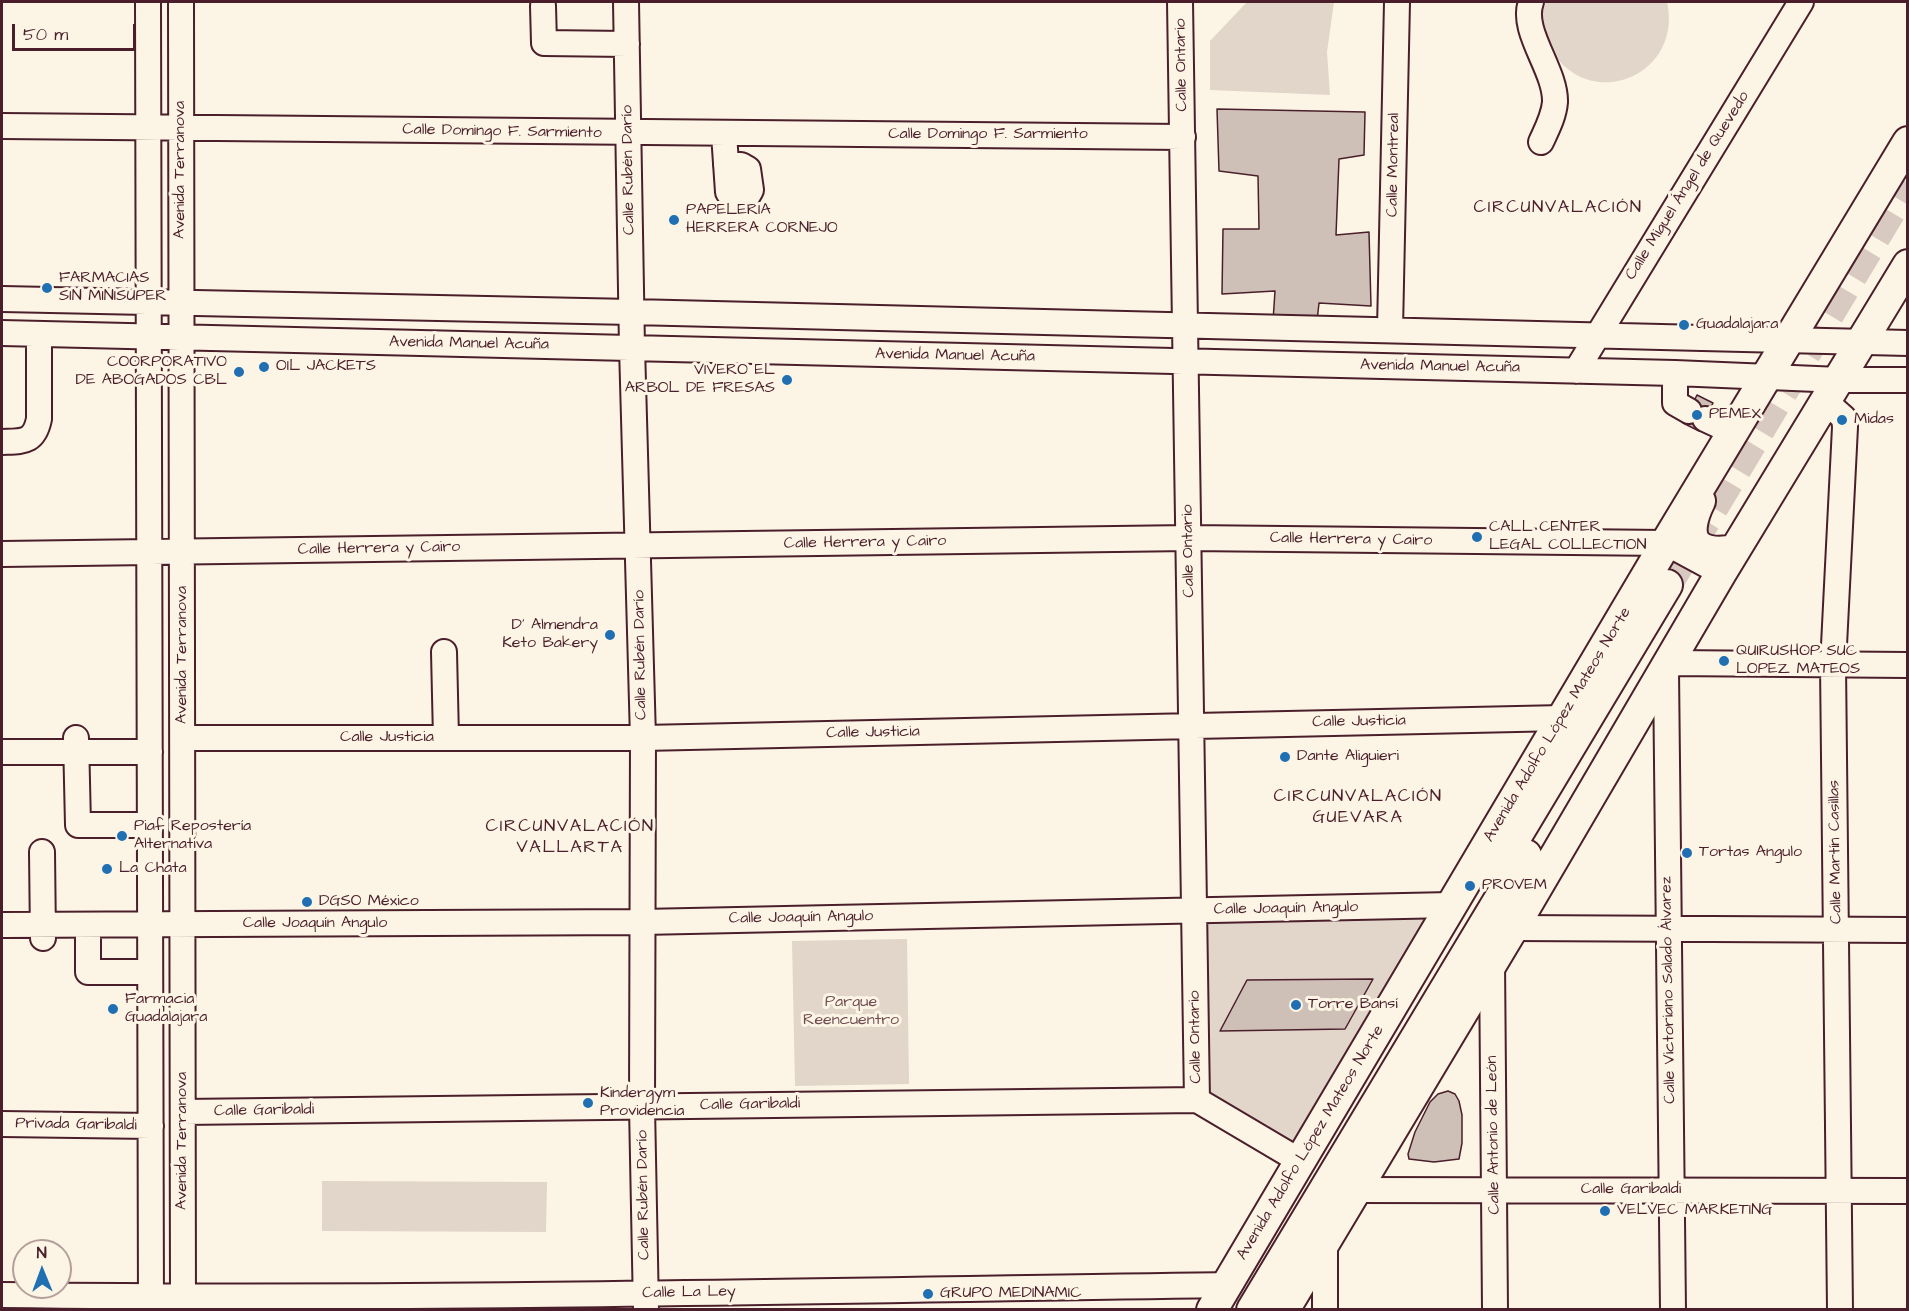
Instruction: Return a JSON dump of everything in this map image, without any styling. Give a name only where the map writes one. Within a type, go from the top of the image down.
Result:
[{"type":"main road","name":"Avenida Adolfo López Mateos Norte","points":[[1224,1301],[1300,1161],[1666,543],[1789,340],[1896,180],[1908,142]]},
{"type":"main road","name":"Avenida Adolfo López Mateos Norte","points":[[1252,1310],[1479,959],[1513,927],[1728,562],[1908,265]]},
{"type":"main road","points":[[1708,475],[1705,491],[1691,526],[1693,538],[1701,548],[1728,562]]},
{"type":"main road","name":"Avenida Adolfo López Mateos Norte","points":[[1224,1301],[1375,1073],[1674,590],[1355,1190],[1284,1310]]},
{"type":"main road","points":[[1479,959],[1561,846]]},
{"type":"main road","points":[[1375,1073],[1418,961]]},
{"type":"street","name":"Avenida Terranova","points":[[148,2],[151,1303]]},
{"type":"street","name":"Avenida Terranova","points":[[181,2],[183,1303]]},
{"type":"street","name":"Calle Rubén Darío","points":[[626,2],[632,347],[643,738],[642,1107],[646,1302]]},
{"type":"street","name":"Calle Ontario","points":[[1180,2],[1197,1100]]},
{"type":"street","name":"Calle Montreal","points":[[1390,330],[1397,2]]},
{"type":"street","points":[[1532,2],[1529,8],[1532,31],[1552,82],[1555,101],[1552,118],[1541,142]]},
{"type":"street","name":"Calle Miguel Ángel de Quevedo","points":[[1576,370],[1801,2]]},
{"type":"street","points":[[543,6],[544,43],[627,44]]},
{"type":"street","name":"Calle Domingo F. Sarmiento","points":[[2,126],[1183,137]]},
{"type":"street","points":[[724,134],[726,165]]},
{"type":"street","points":[[2,299],[1908,343]]},
{"type":"street","name":"Avenida Manuel Acuña","points":[[2,333],[1675,373],[1767,377],[1833,391],[1908,380]]},
{"type":"street","points":[[2,442],[31,438],[37,430],[39,334]]},
{"type":"street","points":[[1675,373],[1675,404],[1733,432]]},
{"type":"street","name":"Calle Martín Casillas","points":[[1833,391],[1844,418],[1845,427],[1833,665],[1840,1310]]},
{"type":"street","name":"Calle Herrera y Cairo","points":[[2,554],[1189,538],[1666,543],[1728,562]]},
{"type":"street","points":[[444,652],[446,738]]},
{"type":"street","points":[[1668,667],[1908,665]]},
{"type":"street","name":"Calle Victoriano Salado Álvarez","points":[[1668,667],[1673,1310]]},
{"type":"street","name":"Calle Justicia","points":[[183,738],[643,738],[1563,718]]},
{"type":"street","points":[[2,738],[29,745],[150,745]]},
{"type":"street","points":[[2,752],[29,745]]},
{"type":"street","points":[[76,745],[78,825],[150,825]]},
{"type":"street","points":[[42,852],[43,932]]},
{"type":"street","name":"Calle Joaquín Angulo","points":[[43,932],[1451,906]]},
{"type":"street","points":[[2,925],[43,932]]},
{"type":"street","points":[[1513,927],[1908,930]]},
{"type":"street","points":[[87,931],[88,972],[150,972]]},
{"type":"street","points":[[2,938],[43,932]]},
{"type":"street","name":"Calle Antonio de León","points":[[1479,959],[1494,1189],[1495,1310]]},
{"type":"street","points":[[1197,1100],[1300,1161]]},
{"type":"street","name":"Calle Garibaldi","points":[[183,1112],[1197,1100]]},
{"type":"street","name":"Privada Garibaldi","points":[[2,1111],[100,1119]]},
{"type":"street","name":"Privada Garibaldi","points":[[2,1124],[151,1119]]},
{"type":"street","name":"Calle Garibaldi","points":[[1355,1190],[1908,1191]]},
{"type":"street","points":[[1325,1241],[1325,1310]]},
{"type":"street","name":"Calle La Ley","points":[[2,1295],[63,1303],[1224,1301]]},
{"type":"green space","points":[[1334,2],[1327,52],[1330,95],[1210,90],[1210,41],[1246,3]]},
{"type":"green space","points":[[1546,2],[1667,2],[1668,27],[1662,49],[1649,65],[1631,77],[1612,82],[1591,80],[1571,71],[1554,54],[1542,24]]},
{"type":"green space","points":[[1433,919],[1297,1148],[1208,1095],[1206,922]]},
{"type":"green space","name":"Parque Reencuentro","points":[[907,939],[909,1084],[795,1086],[792,941]]},
{"type":"green space","points":[[322,1181],[547,1182],[546,1232],[322,1231]]},
{"type":"building","points":[[1217,109],[1365,112],[1364,155],[1339,159],[1336,235],[1369,232],[1371,306],[1319,303],[1317,321],[1273,321],[1275,291],[1222,294],[1223,229],[1259,229],[1258,176],[1219,171]]},
{"type":"building","name":"PEMEX","points":[[1697,395],[1713,403],[1699,431],[1683,423]]},
{"type":"building","name":"Torre Bansí","points":[[1373,979],[1345,1029],[1220,1031],[1247,980]]},
{"type":"building","points":[[1448,1091],[1455,1094],[1462,1115],[1462,1143],[1459,1159],[1434,1162],[1409,1159],[1408,1154],[1415,1132],[1430,1102],[1438,1094]]},
{"type":"tunnel","points":[[1667,585],[1908,183]]},
{"type":"place","name":"PAPELERIA HERRERA CORNEJO","points":[[674,220]]},
{"type":"place","name":"FARMACIAS SIN MINISÚPER","points":[[47,288]]},
{"type":"place","name":"Guadalajara","points":[[1684,325]]},
{"type":"place","name":"OIL JACKETS","points":[[264,367]]},
{"type":"place","name":"COORPORATIVO DE ABOGADOS CBL","points":[[239,372]]},
{"type":"place","name":"VIVERO EL ARBOL DE FRESAS","points":[[787,380]]},
{"type":"place","name":"PEMEX","points":[[1697,415]]},
{"type":"place","name":"Midas","points":[[1842,420]]},
{"type":"place","name":"CALL CENTER LEGAL COLLECTION","points":[[1477,537]]},
{"type":"place","name":"D' Almendra Keto Bakery","points":[[610,635]]},
{"type":"place","name":"QUIRUSHOP SUC LOPEZ MATEOS","points":[[1724,661]]},
{"type":"place","name":"Dante Aliguieri","points":[[1285,757]]},
{"type":"place","name":"Piaf Repostería Alternativa","points":[[122,836]]},
{"type":"place","name":"Tortas Angulo","points":[[1687,853]]},
{"type":"place","name":"La Chata","points":[[107,869]]},
{"type":"place","name":"PROVEM","points":[[1470,886]]},
{"type":"place","name":"DGSO México","points":[[307,902]]},
{"type":"place","name":"Torre Bansí","points":[[1296,1005]]},
{"type":"place","name":"Farmacia Guadalajara","points":[[113,1009]]},
{"type":"place","name":"Kindergym Providencia","points":[[588,1103]]},
{"type":"place","name":"VELVEC MARKETING","points":[[1605,1211]]},
{"type":"place","name":"GRUPO MEDINAMIC","points":[[928,1294]]},
{"type":"district","name":"CIRCUNVALACIÓN","points":[[1558,208]]},
{"type":"district","name":"CIRCUNVALACIÓN GUEVARA","points":[[1358,807]]},
{"type":"district","name":"CIRCUNVALACIÓN VALLARTA","points":[[570,837]]}]
